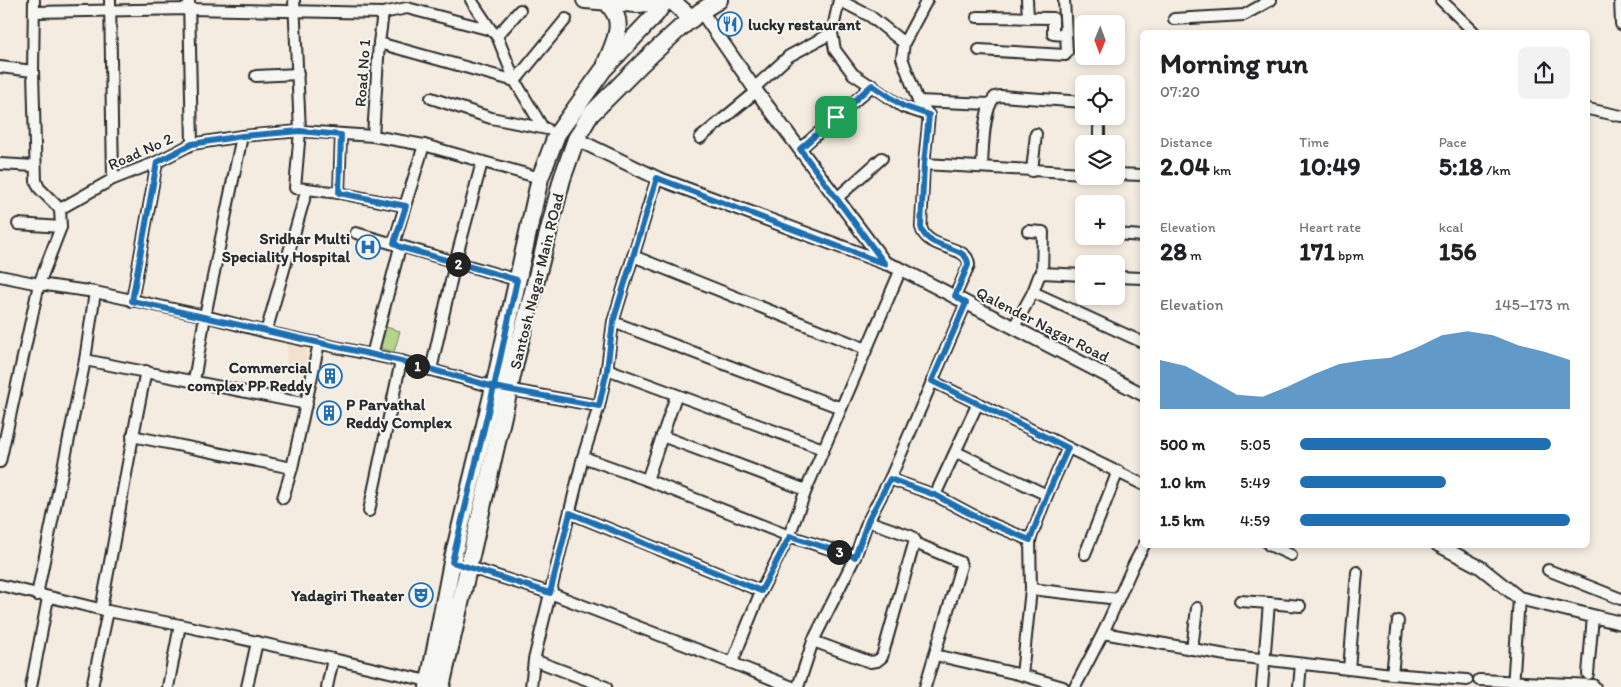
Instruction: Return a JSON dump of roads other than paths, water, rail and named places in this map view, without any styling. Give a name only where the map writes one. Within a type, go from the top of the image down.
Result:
[{"type":"main road","points":[[585,0],[637,4],[666,0],[672,1],[696,15]]},
{"type":"main road","name":"Santosh Nagar Main ROad","points":[[432,685],[468,567],[501,388],[517,280],[550,131],[603,70],[655,15],[666,0]]},
{"type":"main road","name":"Santosh Nagar Main ROad","points":[[432,685],[452,562],[562,179],[576,139],[590,116],[654,52],[696,15],[719,0]]},
{"type":"main road","points":[[603,70],[612,50],[618,27],[617,16],[607,2]]},
{"type":"street","points":[[0,462],[39,284],[61,226],[60,210],[39,188],[36,181],[33,71],[34,0]]},
{"type":"street","points":[[294,0],[300,131],[295,188],[339,193],[406,206]]},
{"type":"street","points":[[471,0],[494,33],[515,81],[550,131]]},
{"type":"street","points":[[904,42],[870,16],[839,0],[832,32],[835,50],[853,74],[903,106],[929,115]]},
{"type":"street","points":[[927,0],[904,42],[902,58],[918,101],[929,115],[924,164],[922,233],[928,239],[964,254],[969,260],[955,296]]},
{"type":"street","points":[[1027,0],[1028,18]]},
{"type":"street","points":[[979,50],[1065,55],[1067,52],[1064,0]]},
{"type":"street","points":[[1174,19],[1244,15],[1271,0]]},
{"type":"street","points":[[1441,0],[1472,30]]},
{"type":"street","points":[[1620,0],[1621,24]]},
{"type":"street","points":[[34,12],[110,5],[189,4],[295,11],[383,13],[408,8],[494,33]]},
{"type":"street","points":[[189,4],[192,144]]},
{"type":"street","points":[[110,5],[113,179]]},
{"type":"street","points":[[494,33],[520,10]]},
{"type":"street","name":"Road No 1","points":[[373,136],[379,43],[383,13]]},
{"type":"street","points":[[696,15],[756,90],[885,264]]},
{"type":"street","points":[[977,18],[1053,18],[1053,34],[1066,35]]},
{"type":"street","points":[[515,81],[566,19]]},
{"type":"street","points":[[700,138],[756,90],[789,56],[832,32]]},
{"type":"street","points":[[379,43],[515,81]]},
{"type":"street","points":[[0,67],[33,71]]},
{"type":"street","points":[[256,76],[298,74]]},
{"type":"street","points":[[800,149],[872,85]]},
{"type":"street","points":[[982,166],[984,132],[990,104],[995,97],[1075,101]]},
{"type":"street","points":[[431,98],[491,118],[550,131]]},
{"type":"street","points":[[918,101],[990,104]]},
{"type":"street","points":[[1590,109],[1621,112]]},
{"type":"street","points":[[1099,128],[1099,135]]},
{"type":"street","name":"Road No 2","points":[[60,210],[113,179],[157,162],[192,144],[242,136],[300,131],[373,136],[424,145],[540,178]]},
{"type":"street","points":[[1032,171],[1036,134]]},
{"type":"street","points":[[339,193],[341,135]]},
{"type":"street","points":[[194,381],[205,316],[242,136]]},
{"type":"street","name":"Qalender Nagar Road","points":[[576,139],[657,178],[885,264],[901,268],[1140,393]]},
{"type":"street","points":[[372,355],[406,206],[424,145]]},
{"type":"street","points":[[836,198],[882,158]]},
{"type":"street","points":[[132,301],[157,162]]},
{"type":"street","points":[[431,370],[455,263],[482,162]]},
{"type":"street","points":[[0,164],[35,166]]},
{"type":"street","points":[[924,164],[1075,173]]},
{"type":"street","points":[[1125,174],[1140,175]]},
{"type":"street","points":[[531,687],[534,660],[550,593],[583,457],[599,406],[607,370],[613,322],[657,178]]},
{"type":"street","points":[[266,332],[307,189]]},
{"type":"street","points":[[18,224],[61,226]]},
{"type":"street","points":[[1028,231],[1043,232],[1042,274]]},
{"type":"street","points":[[356,233],[517,280]]},
{"type":"street","points":[[1125,235],[1140,236]]},
{"type":"street","points":[[633,256],[866,349]]},
{"type":"street","points":[[732,662],[761,591],[790,536],[806,490],[901,268]]},
{"type":"street","points":[[1014,327],[1033,292],[1039,276],[1046,273],[1075,275]]},
{"type":"street","points":[[0,276],[95,292],[401,361],[501,388],[599,406]]},
{"type":"street","points":[[1125,277],[1140,278]]},
{"type":"street","points":[[31,687],[42,596],[85,360],[95,292]]},
{"type":"street","points":[[1033,292],[1140,341]]},
{"type":"street","points":[[798,687],[813,641],[855,557],[868,521],[890,479],[966,303]]},
{"type":"street","points":[[613,322],[841,408]]},
{"type":"street","points":[[283,498],[307,404],[319,343]]},
{"type":"street","points":[[85,360],[307,404]]},
{"type":"street","points":[[369,511],[401,361]]},
{"type":"street","points":[[607,370],[823,449]]},
{"type":"street","points":[[92,687],[132,436],[146,371]]},
{"type":"street","points":[[932,381],[1140,483]]},
{"type":"street","points":[[647,480],[676,396]]},
{"type":"street","points":[[935,495],[978,403]]},
{"type":"street","points":[[132,436],[292,468]]},
{"type":"street","points":[[662,436],[806,490]]},
{"type":"street","points":[[1022,675],[1031,589],[1030,540],[1068,448]]},
{"type":"street","points":[[956,452],[1047,495]]},
{"type":"street","points":[[583,457],[790,536],[855,557]]},
{"type":"street","points":[[1085,554],[1118,471]]},
{"type":"street","points":[[890,479],[935,495],[982,520],[1030,540]]},
{"type":"street","points":[[570,513],[761,591]]},
{"type":"street","points":[[813,641],[870,662],[880,659],[916,544],[911,536],[868,521]]},
{"type":"street","points":[[916,544],[960,562],[925,687]]},
{"type":"street","points":[[1075,687],[1103,633],[1132,566],[1142,548]]},
{"type":"street","points":[[1276,548],[1291,555]]},
{"type":"street","points":[[1444,548],[1480,567],[1519,598],[1621,623]]},
{"type":"street","points":[[452,562],[550,593],[732,662],[792,687]]},
{"type":"street","points":[[1548,570],[1621,600]]},
{"type":"street","points":[[1349,669],[1357,572]]},
{"type":"street","points":[[0,586],[333,659],[432,685]]},
{"type":"street","points":[[1031,589],[1118,599]]},
{"type":"street","points":[[1513,685],[1519,598]]},
{"type":"street","points":[[1240,601],[1300,606]]},
{"type":"street","points":[[1262,687],[1269,603]]},
{"type":"street","points":[[1192,649],[1197,608]]},
{"type":"street","points":[[1588,674],[1593,616]]},
{"type":"street","points":[[1392,674],[1398,621]]},
{"type":"street","points":[[168,687],[180,625]]},
{"type":"street","points":[[1103,633],[1192,649],[1301,664],[1467,680]]},
{"type":"street","points":[[247,687],[257,642]]},
{"type":"street","points":[[935,655],[1022,675],[1063,687]]},
{"type":"street","points":[[327,687],[333,659]]},
{"type":"street","points":[[534,660],[606,687]]},
{"type":"street","points":[[1299,687],[1301,664]]},
{"type":"street","points":[[1479,680],[1513,685],[1593,685],[1596,687]]},
{"type":"place","name":"lucky restaurant","points":[[730,24]]},
{"type":"place","name":"Sridhar Multi Speciality Hospital","points":[[368,247]]},
{"type":"place","name":"Commercial complex PP Reddy","points":[[330,376]]},
{"type":"place","name":"P Parvathal Reddy Complex","points":[[329,413]]},
{"type":"place","name":"Yadagiri Theater","points":[[421,595]]}]
